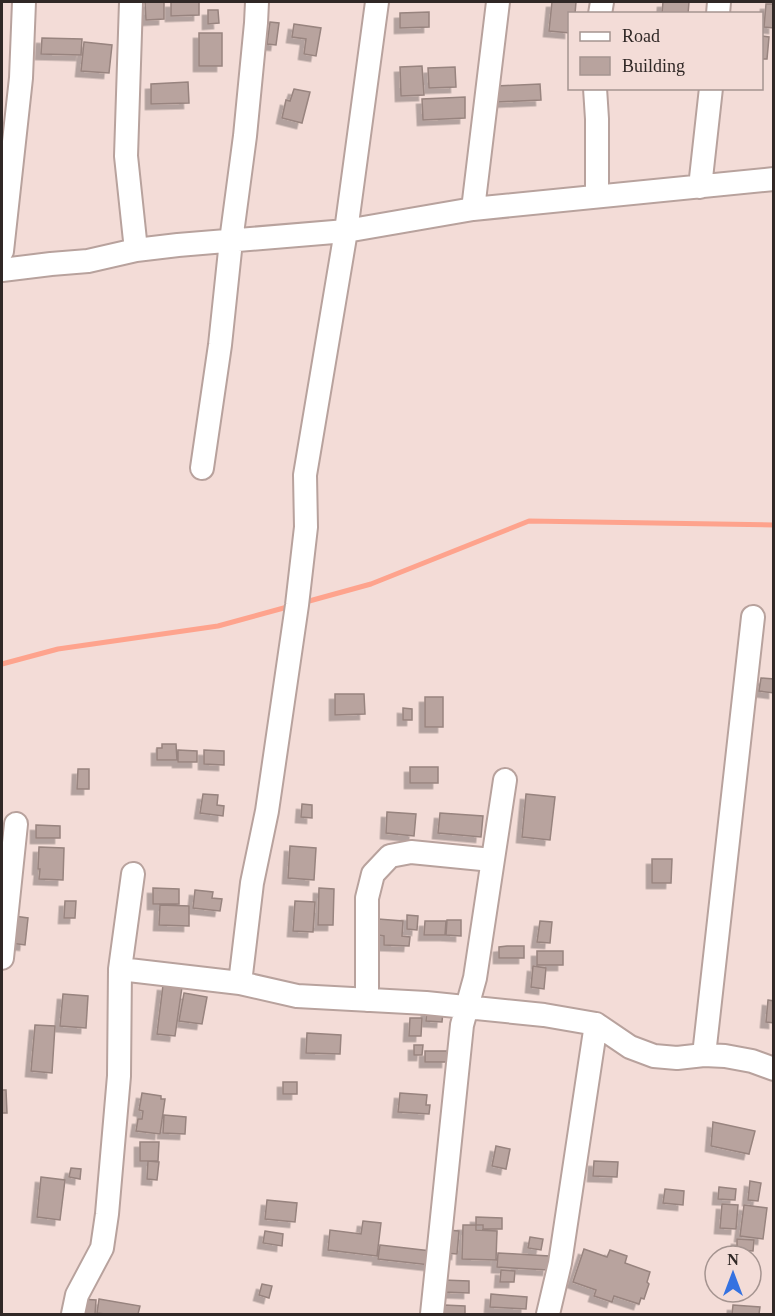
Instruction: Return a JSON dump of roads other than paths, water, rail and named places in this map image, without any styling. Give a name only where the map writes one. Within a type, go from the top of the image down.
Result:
[{"type":"street","points":[[2,251],[21,78],[24,2]]},
{"type":"street","points":[[131,2],[126,156],[136,250]]},
{"type":"street","points":[[202,468],[220,345],[245,136],[256,2]]},
{"type":"street","points":[[240,983],[252,883],[267,811],[297,605],[306,527],[305,475],[346,231],[377,2]]},
{"type":"street","points":[[473,209],[498,2]]},
{"type":"street","points":[[595,90],[597,196]]},
{"type":"street","points":[[700,188],[711,90]]},
{"type":"street","points":[[2,270],[88,261],[136,250],[346,231],[473,209],[774,179]]},
{"type":"street","points":[[704,1055],[753,617]]},
{"type":"street","points":[[432,1314],[462,1025],[475,978],[505,780]]},
{"type":"street","points":[[2,958],[16,824]]},
{"type":"street","points":[[368,1000],[368,898],[373,874],[390,856],[411,852],[492,860]]},
{"type":"street","points":[[73,1314],[77,1295],[102,1248],[107,1214],[119,1076],[120,969],[133,874]]},
{"type":"street","points":[[120,969],[240,983],[297,996],[426,1003],[544,1015],[596,1023],[630,1047],[654,1056],[677,1058],[704,1055],[725,1056],[752,1061],[774,1069]]},
{"type":"street","points":[[548,1314],[560,1263],[596,1023]]},
{"type":"waterway","points":[[302,603],[371,584],[529,521],[774,525]]},
{"type":"waterway","points":[[2,664],[58,649],[218,626],[291,606]]}]
